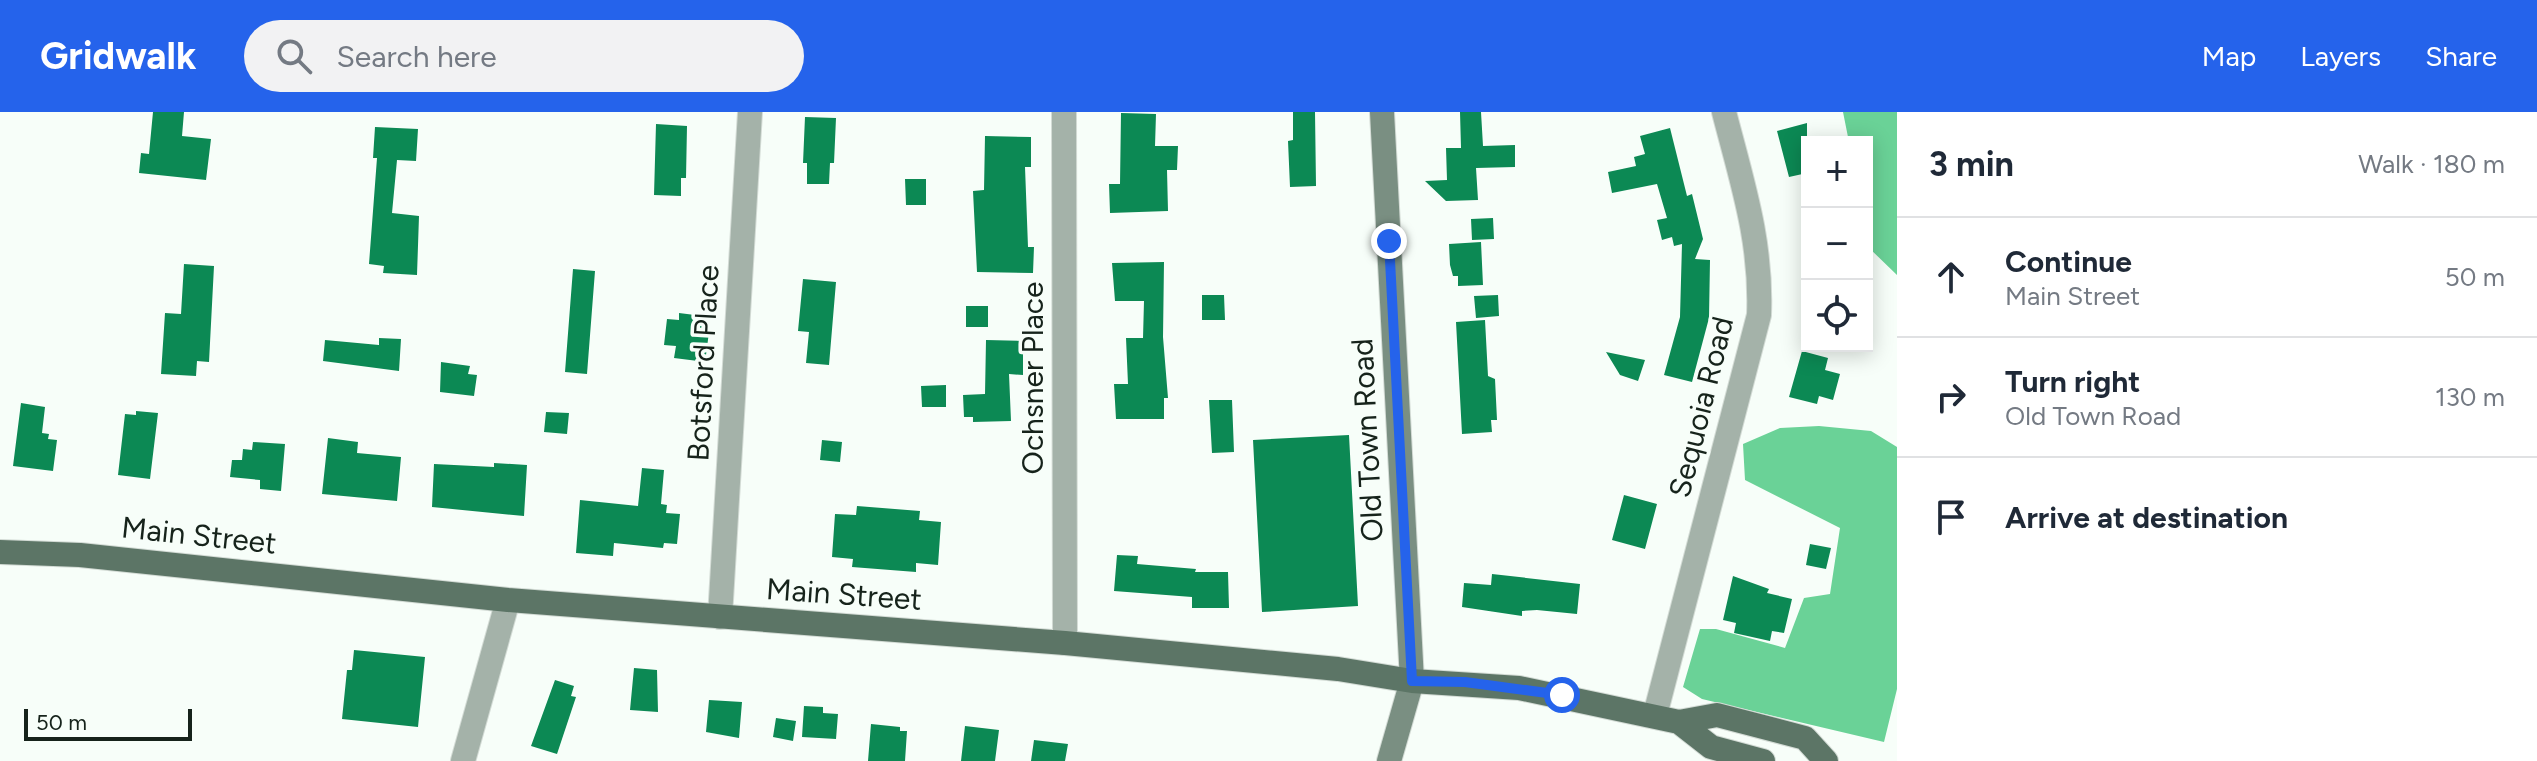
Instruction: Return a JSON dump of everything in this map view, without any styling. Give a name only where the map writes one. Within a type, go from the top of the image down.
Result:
[{"type":"main road","name":"Old Town Road","points":[[1382,112],[1412,681],[1389,761]]},
{"type":"main road","name":"Main Street","points":[[0,552],[106,557],[508,600],[1065,643],[1338,669],[1412,681],[1519,688],[1679,722],[1711,747],[1763,761]]},
{"type":"main road","name":"Main Street","points":[[1679,722],[1717,715],[1805,738],[1826,761]]},
{"type":"street","name":"Botsford Place","points":[[720,617],[750,112]]},
{"type":"street","name":"Ochsner Place","points":[[1064,112],[1065,643]]},
{"type":"street","name":"Sequoia Road","points":[[1655,715],[1759,315],[1761,270],[1754,228],[1724,112]]},
{"type":"street","points":[[463,761],[508,600]]},
{"type":"green space","points":[[1843,112],[1897,112],[1897,275],[1873,252],[1873,136],[1848,136]]},
{"type":"green space","points":[[1819,426],[1871,431],[1897,447],[1897,689],[1884,742],[1702,699],[1683,687],[1700,629],[1716,629],[1785,648],[1804,598],[1830,594],[1840,528],[1745,480],[1743,444],[1780,428]]},
{"type":"building","points":[[153,112],[184,112],[182,136],[211,139],[206,180],[139,173],[141,153],[149,154]]},
{"type":"building","points":[[1293,112],[1315,112],[1316,186],[1290,187],[1288,141],[1293,140]]},
{"type":"building","points":[[1460,112],[1481,112],[1483,146],[1515,145],[1515,167],[1476,168],[1478,200],[1446,201],[1425,181],[1447,180],[1446,148],[1461,148]]},
{"type":"building","points":[[1121,113],[1156,114],[1155,146],[1178,146],[1177,170],[1167,170],[1168,211],[1110,213],[1109,184],[1120,184]]},
{"type":"building","points":[[805,117],[836,118],[834,163],[830,163],[829,184],[807,184],[807,163],[803,163]]},
{"type":"building","points":[[1807,123],[1807,136],[1801,136],[1801,174],[1789,177],[1777,131]]},
{"type":"building","points":[[656,124],[687,126],[686,178],[681,178],[681,196],[654,195]]},
{"type":"building","points":[[375,127],[418,129],[416,161],[397,160],[392,213],[419,216],[417,275],[383,273],[384,266],[369,264],[377,158],[373,158]]},
{"type":"building","points":[[1670,128],[1687,196],[1692,194],[1703,239],[1695,259],[1710,260],[1709,318],[1692,382],[1664,375],[1680,317],[1682,244],[1674,246],[1672,237],[1662,240],[1657,220],[1667,218],[1657,184],[1612,193],[1608,172],[1636,166],[1634,157],[1645,154],[1640,136]]},
{"type":"building","points":[[985,136],[1031,137],[1031,167],[1025,167],[1028,247],[1034,247],[1033,273],[977,272],[973,191],[984,190]]},
{"type":"building","points":[[905,179],[926,179],[926,205],[906,205]]},
{"type":"building","points":[[1493,218],[1494,239],[1472,240],[1471,219]]},
{"type":"building","points":[[1481,242],[1483,285],[1458,286],[1458,276],[1453,276],[1450,265],[1449,244]]},
{"type":"building","points":[[1164,262],[1163,337],[1168,398],[1164,398],[1164,419],[1116,419],[1114,384],[1128,384],[1126,338],[1143,338],[1144,301],[1115,301],[1112,263]]},
{"type":"building","points":[[184,264],[214,266],[209,362],[197,361],[196,376],[161,374],[165,313],[181,314]]},
{"type":"building","points":[[573,269],[595,271],[587,374],[565,372]]},
{"type":"building","points":[[803,279],[836,282],[829,365],[806,363],[809,332],[798,331]]},
{"type":"building","points":[[1202,295],[1224,295],[1225,320],[1202,320]]},
{"type":"building","points":[[1498,295],[1499,316],[1476,318],[1474,296]]},
{"type":"building","points":[[966,306],[988,306],[988,327],[966,327]]},
{"type":"building","points":[[679,313],[703,316],[701,331],[709,332],[706,355],[699,354],[698,361],[674,358],[676,346],[664,345],[667,319],[679,320]]},
{"type":"building","points":[[1485,320],[1488,376],[1495,379],[1497,420],[1491,420],[1492,432],[1462,434],[1456,322]]},
{"type":"building","points":[[379,338],[401,339],[399,371],[323,361],[325,340],[379,345]]},
{"type":"building","points":[[986,340],[1023,341],[1023,375],[1009,374],[1011,421],[973,422],[973,417],[964,417],[963,395],[985,394]]},
{"type":"building","points":[[1606,352],[1645,360],[1638,381],[1620,375]]},
{"type":"building","points":[[1802,352],[1828,358],[1825,370],[1840,374],[1833,400],[1819,396],[1817,404],[1789,397]]},
{"type":"building","points":[[441,362],[470,366],[468,374],[477,375],[474,396],[440,392]]},
{"type":"building","points":[[946,385],[946,407],[922,407],[921,386]]},
{"type":"building","points":[[1209,400],[1232,400],[1234,452],[1212,453]]},
{"type":"building","points":[[21,403],[45,407],[42,433],[49,434],[48,439],[57,440],[53,471],[13,466]]},
{"type":"building","points":[[136,411],[158,413],[150,479],[118,475],[125,414],[136,415]]},
{"type":"building","points":[[546,412],[569,413],[567,434],[544,432]]},
{"type":"building","points":[[1349,435],[1358,606],[1262,612],[1253,440]]},
{"type":"building","points":[[328,438],[358,442],[357,453],[401,457],[397,501],[322,494]]},
{"type":"building","points":[[822,440],[842,442],[840,462],[820,460]]},
{"type":"building","points":[[253,442],[285,444],[281,491],[260,489],[260,480],[230,477],[232,460],[242,460],[243,449],[252,450]]},
{"type":"building","points":[[494,463],[527,465],[524,516],[432,507],[434,464],[494,467]]},
{"type":"building","points":[[642,468],[664,470],[661,504],[667,505],[666,513],[680,514],[677,544],[664,543],[663,548],[614,543],[613,556],[576,553],[580,500],[638,506]]},
{"type":"building","points":[[1624,495],[1657,504],[1645,549],[1612,540]]},
{"type":"building","points":[[857,506],[920,511],[919,520],[941,522],[938,565],[916,563],[916,572],[852,567],[853,559],[832,557],[835,514],[856,515]]},
{"type":"building","points":[[1810,544],[1831,548],[1826,569],[1806,565]]},
{"type":"building","points":[[1117,555],[1138,556],[1137,564],[1196,569],[1195,572],[1228,572],[1229,608],[1192,608],[1192,597],[1114,591]]},
{"type":"building","points":[[1492,574],[1580,584],[1577,614],[1537,610],[1522,611],[1522,616],[1462,607],[1464,583],[1491,585]]},
{"type":"building","points":[[1733,576],[1769,589],[1767,593],[1792,599],[1784,633],[1772,631],[1770,641],[1734,633],[1736,623],[1723,620]]},
{"type":"building","points":[[354,650],[425,657],[418,727],[342,719],[347,670],[352,670]]},
{"type":"building","points":[[634,668],[657,670],[658,712],[630,710]]},
{"type":"building","points":[[555,680],[574,686],[571,696],[576,697],[557,754],[531,746]]},
{"type":"building","points":[[709,700],[742,702],[739,738],[706,732]]},
{"type":"building","points":[[804,706],[823,707],[823,713],[838,714],[836,739],[802,737]]},
{"type":"building","points":[[776,718],[796,721],[793,741],[773,737]]},
{"type":"building","points":[[871,724],[900,727],[900,731],[907,731],[905,761],[868,761]]},
{"type":"building","points":[[965,726],[999,730],[995,761],[961,761]]},
{"type":"building","points":[[1034,740],[1068,744],[1065,761],[1031,761]]},
{"type":"route","points":[[1389,241],[1412,681],[1465,682],[1562,695]]}]
